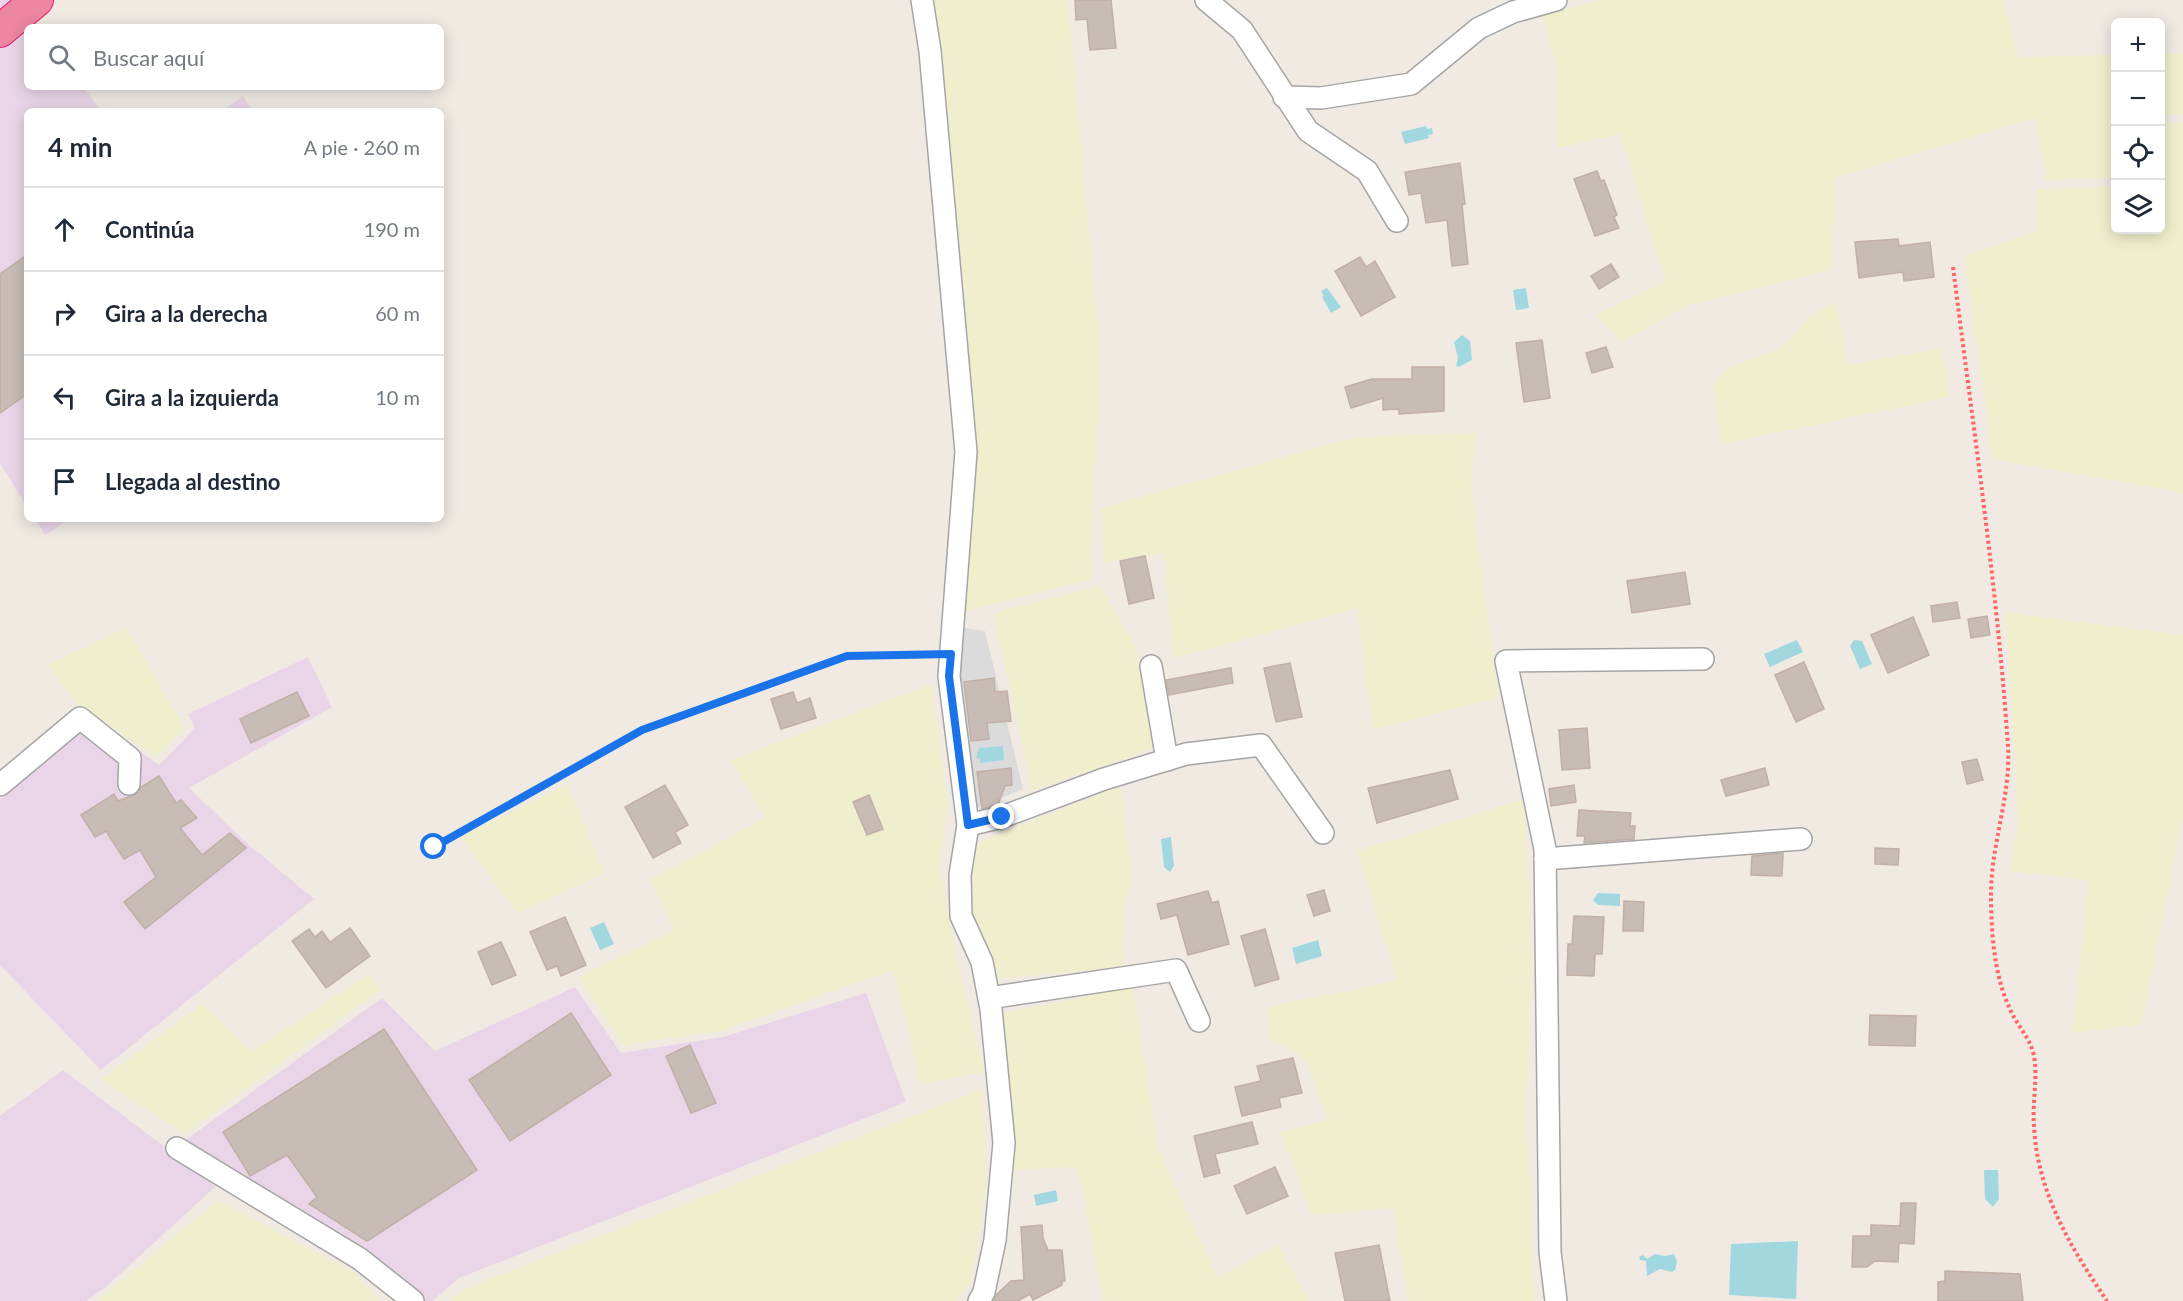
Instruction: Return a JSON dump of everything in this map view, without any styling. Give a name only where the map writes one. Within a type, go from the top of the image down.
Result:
[{"type":"highway","points":[[0,31],[37,0]]},
{"type":"street","points":[[922,0],[930,51],[966,452],[949,676],[968,825],[960,875],[961,915],[982,962],[989,998],[1004,1143],[995,1240],[984,1292],[979,1301]]},
{"type":"street","points":[[1206,0],[1242,30],[1284,97],[1308,130],[1367,171],[1397,221]]},
{"type":"street","points":[[1284,97],[1321,98],[1411,84],[1479,28],[1513,12],[1556,0]]},
{"type":"street","points":[[1556,1301],[1550,1252],[1545,859],[1506,661],[1702,659]]},
{"type":"street","points":[[1151,666],[1167,760]]},
{"type":"street","points":[[0,785],[80,718],[130,758],[129,784]]},
{"type":"street","points":[[968,825],[1002,817],[1104,779],[1186,754],[1261,746],[1323,833]]},
{"type":"street","points":[[1545,859],[1801,839]]},
{"type":"street","points":[[989,998],[1176,970],[1199,1021]]},
{"type":"street","points":[[177,1148],[360,1258],[413,1301]]},
{"type":"path","points":[[1953,267],[1998,622],[2008,749],[2005,807],[1992,870],[1991,896],[1998,972],[2011,1012],[2024,1030],[2035,1059],[2034,1125],[2037,1153],[2054,1213],[2107,1301]]},
{"type":"path","points":[[434,847],[653,726],[847,656],[951,654]]},
{"type":"shaded area","points":[[0,0],[20,0],[17,3],[34,24],[24,24],[24,90],[85,90],[99,108],[24,108],[24,502],[0,463]]},
{"type":"shaded area","points":[[243,96],[251,108],[226,108]]},
{"type":"shaded area","points":[[37,522],[65,522],[45,535]]},
{"type":"shaded area","points":[[963,628],[985,631],[1023,789],[975,809],[959,674]]},
{"type":"shaded area","points":[[308,657],[332,707],[189,788],[248,844],[314,899],[101,1070],[0,965],[0,800],[95,718],[159,765],[195,728],[188,714]]},
{"type":"shaded area","points":[[575,987],[621,1053],[723,1037],[866,993],[906,1102],[459,1278],[432,1301],[425,1301],[368,1257],[183,1142],[382,998],[435,1051]]},
{"type":"shaded area","points":[[63,1070],[216,1186],[107,1286],[86,1301],[0,1301],[0,1116]]},
{"type":"green space","points":[[934,0],[1068,0],[1100,355],[1090,580],[963,612],[975,458],[966,307],[943,64]]},
{"type":"green space","points":[[1599,0],[2004,0],[2018,57],[2111,55],[2111,178],[2046,180],[2036,118],[1834,178],[1832,270],[1689,305],[1621,342],[1596,315],[1665,281],[1620,134],[1558,148],[1558,74],[1542,15]]},
{"type":"green space","points":[[2183,53],[2183,115],[2165,114],[2165,54]]},
{"type":"green space","points":[[2165,122],[2183,123],[2183,493],[1993,459],[1964,256],[2039,230],[2036,189],[2111,187],[2111,234],[2165,234]]},
{"type":"green space","points":[[1836,302],[1848,365],[1941,348],[1950,397],[1722,444],[1713,386],[1725,369],[1781,348],[1809,317]]},
{"type":"green space","points":[[1475,433],[1471,486],[1498,698],[1373,730],[1357,609],[1173,658],[1164,554],[1103,562],[1101,508],[1355,437]]},
{"type":"green space","points":[[1100,586],[1136,647],[1154,748],[1032,791],[994,613]]},
{"type":"green space","points":[[2006,612],[2183,635],[2183,816],[2141,1025],[2072,1033],[2089,880],[2009,871],[2018,824]]},
{"type":"green space","points":[[126,627],[185,728],[157,757],[75,702],[48,665]]},
{"type":"green space","points":[[931,684],[948,803],[940,866],[955,951],[984,1072],[921,1085],[893,970],[721,1031],[623,1045],[578,977],[674,930],[650,880],[765,818],[731,760]]},
{"type":"green space","points":[[567,784],[604,874],[517,913],[461,837]]},
{"type":"green space","points":[[1120,786],[1132,880],[1125,903],[1123,967],[996,979],[971,907],[975,844]]},
{"type":"green space","points":[[1524,799],[1532,960],[1526,1118],[1535,1301],[1408,1301],[1393,1208],[1312,1215],[1280,1132],[1328,1119],[1304,1058],[1271,1039],[1266,1007],[1397,981],[1357,851]]},
{"type":"green space","points":[[369,974],[381,990],[185,1134],[101,1080],[202,1004],[252,1051]]},
{"type":"green space","points":[[1133,987],[1158,1149],[1218,1278],[1278,1245],[1310,1301],[1103,1301],[1078,1167],[1013,1170],[1003,1013]]},
{"type":"green space","points":[[982,1089],[987,1179],[972,1279],[957,1301],[449,1301],[461,1290]]},
{"type":"green space","points":[[218,1200],[352,1271],[380,1301],[97,1301]]},
{"type":"water","points":[[1426,126],[1427,129],[1432,128],[1433,134],[1428,135],[1429,138],[1405,144],[1401,132]]},
{"type":"water","points":[[1327,288],[1341,307],[1331,313],[1321,291]]},
{"type":"water","points":[[1526,288],[1529,308],[1516,310],[1513,290]]},
{"type":"water","points":[[1462,335],[1470,341],[1472,360],[1459,367],[1456,366],[1458,358],[1454,342]]},
{"type":"water","points":[[1797,640],[1803,652],[1770,667],[1764,654]]},
{"type":"water","points":[[1854,640],[1862,641],[1872,664],[1860,669],[1850,646]]},
{"type":"water","points":[[1003,746],[1004,760],[980,763],[980,758],[976,758],[979,748]]},
{"type":"water","points":[[1171,837],[1174,866],[1170,872],[1164,867],[1161,839]]},
{"type":"water","points":[[1598,893],[1620,894],[1620,906],[1598,905],[1593,900]]},
{"type":"water","points":[[604,922],[614,944],[600,950],[590,928]]},
{"type":"water","points":[[1318,940],[1322,956],[1296,964],[1292,948]]},
{"type":"water","points":[[1984,1170],[1998,1170],[1999,1199],[1993,1207],[1985,1199]]},
{"type":"water","points":[[1056,1190],[1058,1201],[1036,1206],[1034,1195]]},
{"type":"water","points":[[1798,1241],[1796,1299],[1729,1295],[1731,1244]]},
{"type":"water","points":[[1655,1254],[1665,1256],[1674,1254],[1677,1262],[1675,1270],[1672,1272],[1660,1269],[1647,1276],[1646,1261],[1640,1260],[1639,1257],[1643,1255],[1647,1259]]},
{"type":"building","points":[[1075,0],[1111,0],[1116,48],[1090,50],[1087,19],[1076,20]]},
{"type":"building","points":[[1460,163],[1468,264],[1452,266],[1447,220],[1426,223],[1421,193],[1409,195],[1405,172]]},
{"type":"building","points":[[1597,171],[1601,181],[1604,180],[1617,215],[1614,217],[1619,228],[1595,236],[1574,179]]},
{"type":"building","points":[[1898,239],[1899,246],[1930,242],[1934,277],[1904,281],[1903,272],[1859,278],[1855,242]]},
{"type":"building","points":[[24,257],[24,396],[0,413],[0,274]]},
{"type":"building","points":[[1360,257],[1366,267],[1375,261],[1395,297],[1361,316],[1335,271]]},
{"type":"building","points":[[1611,264],[1619,277],[1599,289],[1591,276]]},
{"type":"building","points":[[1542,340],[1550,398],[1524,402],[1516,343]]},
{"type":"building","points":[[1606,347],[1613,367],[1592,373],[1586,353]]},
{"type":"building","points":[[1412,367],[1444,367],[1444,411],[1399,414],[1399,409],[1383,410],[1383,398],[1351,408],[1345,387],[1372,379],[1412,379]]},
{"type":"building","points":[[1145,556],[1154,598],[1129,604],[1120,561]]},
{"type":"building","points":[[1685,572],[1690,604],[1632,613],[1627,581]]},
{"type":"building","points":[[1957,602],[1960,618],[1933,622],[1931,606]]},
{"type":"building","points":[[1987,616],[1990,635],[1971,638],[1968,619]]},
{"type":"building","points":[[1913,617],[1929,655],[1888,673],[1871,635]]},
{"type":"building","points":[[1804,662],[1824,709],[1796,722],[1775,675]]},
{"type":"building","points":[[1290,663],[1302,717],[1276,722],[1264,668]]},
{"type":"building","points":[[1231,668],[1233,683],[1169,695],[1166,680]]},
{"type":"building","points":[[994,678],[995,692],[1007,691],[1011,721],[987,723],[989,739],[971,741],[964,682]]},
{"type":"building","points":[[297,692],[309,716],[251,743],[240,719]]},
{"type":"building","points":[[793,692],[797,703],[810,698],[816,718],[781,729],[771,699]]},
{"type":"building","points":[[1587,728],[1590,768],[1562,770],[1559,730]]},
{"type":"building","points":[[1977,759],[1983,780],[1967,784],[1962,762]]},
{"type":"building","points":[[1011,768],[1012,785],[1005,786],[998,805],[982,809],[977,772]]},
{"type":"building","points":[[1765,768],[1769,785],[1726,796],[1721,780]]},
{"type":"building","points":[[1450,770],[1458,799],[1377,823],[1368,788]]},
{"type":"building","points":[[159,776],[176,803],[181,800],[197,818],[180,828],[202,855],[230,833],[246,848],[145,929],[124,902],[156,877],[140,850],[124,859],[106,831],[95,837],[81,815],[114,794],[118,801],[134,795],[141,787]]},
{"type":"building","points":[[665,785],[688,825],[675,832],[681,843],[653,858],[625,807]]},
{"type":"building","points":[[1574,785],[1576,802],[1551,806],[1549,789]]},
{"type":"building","points":[[869,795],[883,829],[867,835],[853,802]]},
{"type":"building","points":[[1579,810],[1631,813],[1630,826],[1635,826],[1634,839],[1584,843],[1585,836],[1577,836]]},
{"type":"building","points":[[1875,848],[1899,849],[1898,865],[1875,864]]},
{"type":"building","points":[[1783,853],[1782,876],[1751,875],[1752,856]]},
{"type":"building","points":[[1324,890],[1330,911],[1314,916],[1307,895]]},
{"type":"building","points":[[1208,891],[1212,903],[1218,901],[1229,944],[1188,955],[1177,915],[1161,919],[1157,904]]},
{"type":"building","points":[[1624,901],[1644,902],[1643,931],[1623,931]]},
{"type":"building","points":[[1574,916],[1604,917],[1602,954],[1595,954],[1594,976],[1567,975],[1568,944],[1572,944]]},
{"type":"building","points":[[565,917],[586,965],[561,976],[557,966],[547,970],[530,932]]},
{"type":"building","points":[[350,928],[370,956],[326,988],[292,941],[309,929],[315,937],[322,931],[330,942]]},
{"type":"building","points":[[1265,929],[1279,979],[1255,986],[1241,936]]},
{"type":"building","points":[[501,942],[516,975],[492,985],[478,952]]},
{"type":"building","points":[[571,1013],[611,1075],[510,1141],[469,1080]]},
{"type":"building","points":[[1870,1015],[1916,1016],[1915,1046],[1869,1045]]},
{"type":"building","points":[[384,1029],[477,1170],[367,1241],[309,1204],[317,1197],[287,1155],[250,1176],[223,1132]]},
{"type":"building","points":[[690,1045],[716,1103],[691,1113],[666,1056]]},
{"type":"building","points":[[1293,1058],[1302,1093],[1279,1098],[1281,1107],[1242,1116],[1235,1087],[1261,1081],[1257,1066]]},
{"type":"building","points":[[1252,1122],[1258,1144],[1215,1154],[1220,1173],[1204,1177],[1194,1136]]},
{"type":"building","points":[[1275,1167],[1288,1196],[1247,1214],[1234,1186]]},
{"type":"building","points":[[1901,1203],[1916,1203],[1914,1244],[1899,1243],[1898,1262],[1875,1261],[1867,1267],[1852,1267],[1853,1236],[1871,1236],[1871,1225],[1900,1226]]},
{"type":"building","points":[[1042,1225],[1043,1238],[1048,1250],[1062,1250],[1065,1281],[1062,1281],[1062,1285],[1033,1300],[1030,1294],[1018,1301],[994,1301],[997,1294],[1011,1281],[1024,1280],[1021,1227]]},
{"type":"building","points":[[1379,1245],[1390,1301],[1345,1301],[1335,1253]]},
{"type":"building","points":[[1945,1271],[2020,1274],[2023,1301],[1938,1301],[1938,1282],[1945,1281]]},
{"type":"route","points":[[434,847],[642,730],[847,656],[951,654],[949,676],[968,825],[1002,817]]}]
